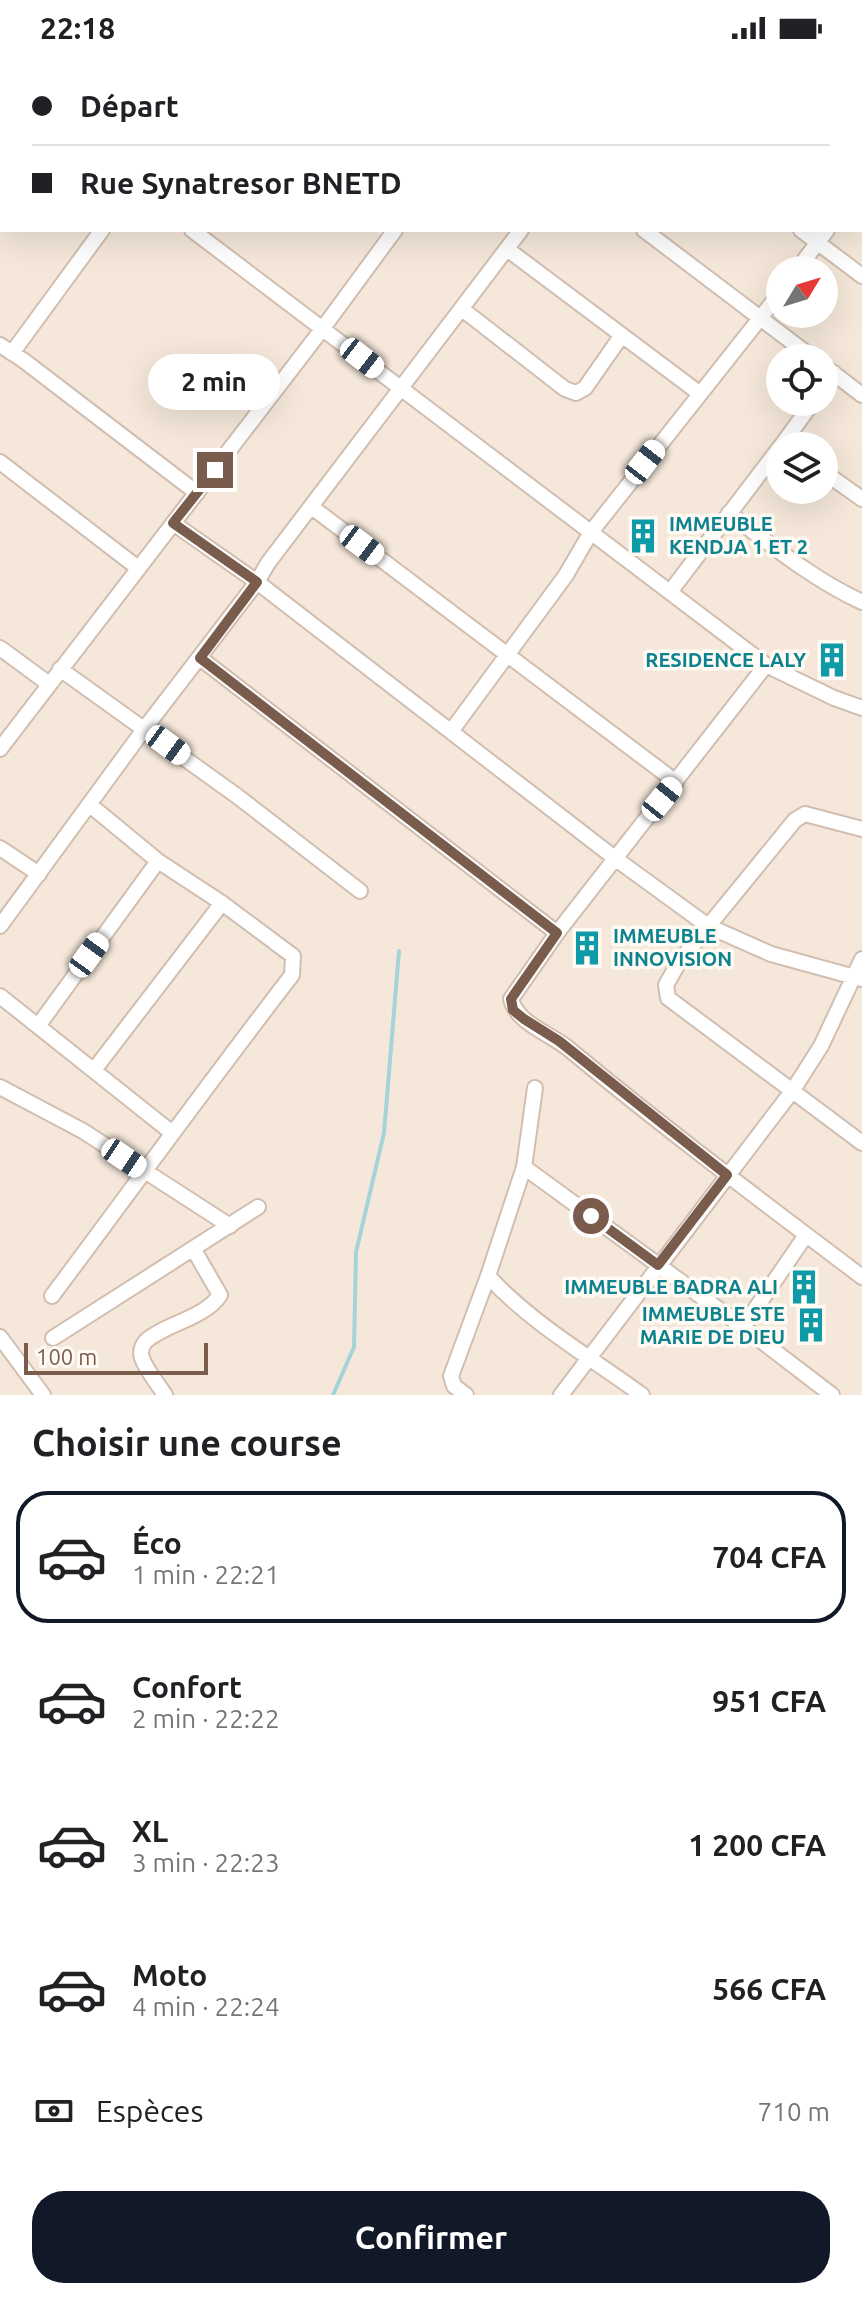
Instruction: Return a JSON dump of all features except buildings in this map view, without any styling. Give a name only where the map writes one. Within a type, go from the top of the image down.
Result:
[{"type":"street","points":[[100,232],[6,349],[197,493]]},
{"type":"street","points":[[195,232],[766,665],[862,708]]},
{"type":"street","points":[[3,739],[197,493],[394,232]]},
{"type":"street","points":[[0,926],[257,582],[268,563],[313,508],[520,232]]},
{"type":"street","points":[[647,232],[795,344]]},
{"type":"street","points":[[804,232],[862,276]]},
{"type":"street","points":[[808,256],[826,232]]},
{"type":"street","points":[[507,249],[699,393]]},
{"type":"street","points":[[462,309],[565,389],[576,393],[585,388],[622,335]]},
{"type":"street","points":[[452,730],[566,575],[591,532],[766,311]]},
{"type":"street","points":[[838,377],[862,395]]},
{"type":"street","points":[[0,462],[138,568]]},
{"type":"street","points":[[670,592],[766,466]]},
{"type":"street","points":[[838,482],[862,499]]},
{"type":"street","points":[[313,508],[676,782]]},
{"type":"street","points":[[729,513],[806,570],[862,602]]},
{"type":"street","points":[[173,523],[257,582],[616,859],[708,926],[771,954],[858,978]]},
{"type":"street","points":[[0,648],[49,684]]},
{"type":"street","points":[[200,658],[557,933]]},
{"type":"street","points":[[766,665],[557,933],[511,999],[513,1010],[524,1019],[559,1041],[727,1175],[862,1277]]},
{"type":"street","points":[[60,669],[145,728],[360,891]]},
{"type":"street","points":[[52,1296],[145,1172],[171,1132],[292,975],[294,967],[293,956],[222,903],[158,861],[90,805]]},
{"type":"street","points":[[862,829],[805,814],[795,820],[708,926],[666,985],[668,998],[862,1143]]},
{"type":"street","points":[[0,848],[39,874]]},
{"type":"street","points":[[38,1026],[158,861]]},
{"type":"street","points":[[94,1070],[222,903]]},
{"type":"street","points":[[561,1395],[793,1090],[858,978],[862,959]]},
{"type":"street","points":[[0,996],[171,1132]]},
{"type":"street","points":[[0,1087],[83,1131],[230,1226]]},
{"type":"street","points":[[466,1395],[454,1386],[451,1376],[524,1167],[535,1088]]},
{"type":"street","points":[[524,1167],[832,1395]]},
{"type":"street","points":[[53,1338],[258,1207]]},
{"type":"street","points":[[743,1327],[806,1235]]},
{"type":"street","points":[[165,1395],[142,1359],[141,1349],[145,1342],[181,1323],[216,1301],[220,1295],[194,1250]]},
{"type":"street","points":[[488,1276],[506,1295],[642,1395]]},
{"type":"street","points":[[0,1337],[43,1395]]},
{"type":"shaded area","points":[[0,232],[377,232],[387,239],[393,232],[862,232],[862,1395],[0,1395]]},
{"type":"waterway","points":[[333,1395],[354,1347],[356,1252],[384,1133],[399,951]]},
{"type":"place","name":"IMMEUBLE KENDJA 1 ET 2","points":[[643,536]]},
{"type":"place","name":"RESIDENCE LALY","points":[[832,660]]},
{"type":"place","name":"IMMEUBLE INNOVISION","points":[[587,948]]},
{"type":"place","name":"IMMEUBLE BADRA ALI","points":[[804,1287]]},
{"type":"place","name":"IMMEUBLE STE MARIE DE DIEU","points":[[811,1325]]},
{"type":"route","points":[[215,470],[173,523],[257,582],[200,658],[557,933],[511,999],[513,1010],[559,1041],[727,1175],[658,1265],[591,1216]]}]
